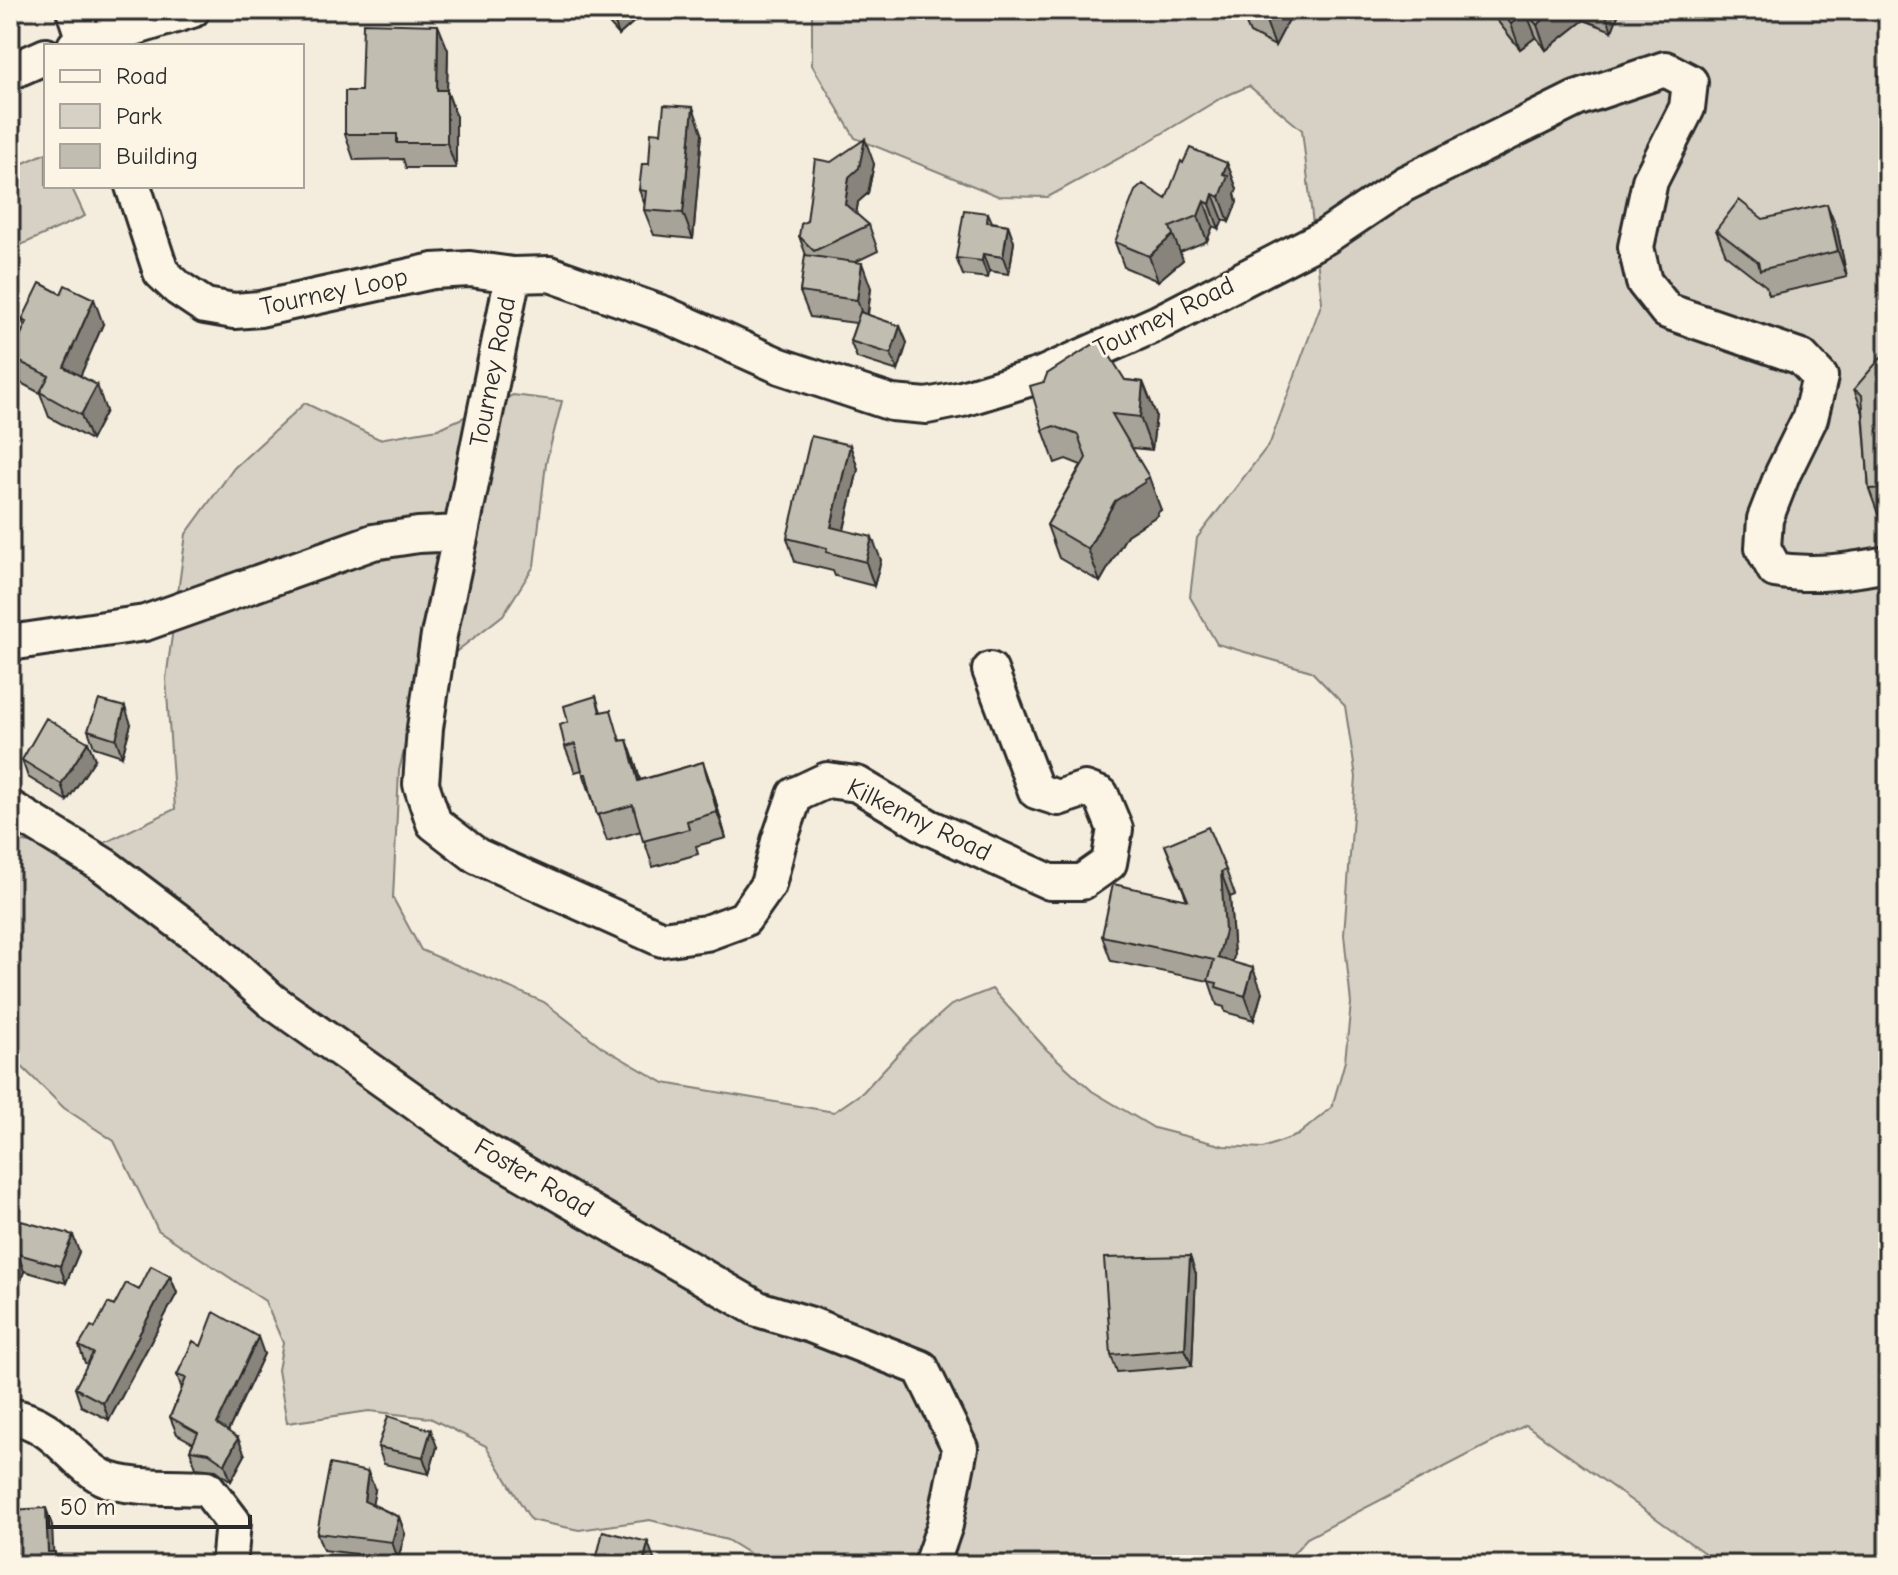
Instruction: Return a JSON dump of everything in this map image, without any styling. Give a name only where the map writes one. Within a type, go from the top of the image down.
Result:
[{"type":"street","points":[[74,10],[82,44]]},
{"type":"street","points":[[85,44],[192,10]]},
{"type":"street","points":[[10,72],[44,57]]},
{"type":"street","name":"Tourney Road","points":[[461,533],[513,275],[550,274],[664,314],[780,366],[892,403],[927,406],[962,399],[1041,375],[1158,323],[1325,237],[1404,184],[1576,99],[1665,69],[1690,82],[1687,108],[1650,181],[1636,247],[1644,282],[1667,311],[1801,357],[1820,377],[1810,418],[1765,519],[1763,548],[1775,570],[1802,575],[1888,564]]},
{"type":"street","name":"Tourney Loop","points":[[134,188],[161,272],[205,306],[234,311],[260,309],[433,271],[470,269],[513,275]]},
{"type":"street","points":[[10,643],[145,623],[373,542],[461,533]]},
{"type":"street","name":"Kilkenny Road","points":[[461,533],[439,635],[425,728],[421,784],[434,823],[477,856],[662,939],[706,933],[744,919],[768,885],[795,795],[827,780],[857,784],[929,827],[1050,882],[1082,882],[1109,863],[1115,829],[1101,795],[1085,789],[1058,798],[1036,791],[990,670]]},
{"type":"street","name":"Foster Road","points":[[10,808],[105,866],[207,943],[272,1001],[480,1148],[758,1309],[811,1325],[921,1368],[960,1448],[945,1525],[931,1565]]},
{"type":"street","points":[[10,1416],[45,1428],[102,1476],[121,1483],[207,1488],[233,1522],[229,1565]]},
{"type":"green space","points":[[812,10],[1888,10],[1888,1565],[1721,1565],[1526,1425],[1307,1538],[1283,1565],[768,1565],[727,1540],[650,1520],[579,1530],[531,1520],[486,1446],[430,1418],[369,1411],[287,1423],[278,1370],[283,1343],[265,1301],[158,1230],[114,1141],[64,1108],[10,1055],[10,834],[17,841],[88,851],[175,809],[166,679],[186,534],[234,468],[305,403],[379,439],[438,429],[513,395],[562,401],[546,463],[534,566],[503,615],[421,679],[399,771],[393,898],[421,950],[544,1002],[602,1047],[664,1083],[834,1112],[863,1092],[909,1042],[951,1005],[992,989],[1047,1050],[1092,1091],[1154,1128],[1224,1146],[1263,1148],[1298,1135],[1332,1107],[1345,1061],[1351,1003],[1344,934],[1356,777],[1345,706],[1311,671],[1217,644],[1190,597],[1197,538],[1270,443],[1322,302],[1302,130],[1249,86],[1221,98],[1048,197],[998,196],[855,138],[812,65]]},
{"type":"green space","points":[[44,154],[44,188],[72,188],[85,216],[10,250],[10,169]]},
{"type":"building","points":[[1245,10],[1271,10],[1266,21]]},
{"type":"building","points":[[1500,10],[1555,10],[1537,25],[1526,12],[1511,24]]},
{"type":"building","points":[[363,23],[438,25],[437,90],[447,90],[447,143],[397,143],[397,134],[345,134],[345,91],[361,91]]},
{"type":"building","points":[[664,105],[693,107],[683,213],[644,210],[646,191],[639,190],[642,164],[649,164],[651,132],[661,133]]},
{"type":"building","points":[[865,139],[859,168],[849,177],[845,204],[869,225],[814,251],[799,236],[801,224],[807,221],[815,159],[831,162]]},
{"type":"building","points":[[1190,148],[1227,163],[1223,174],[1228,176],[1220,197],[1213,194],[1210,204],[1204,201],[1198,216],[1170,227],[1173,235],[1149,256],[1115,242],[1135,191],[1143,184],[1166,199],[1181,161],[1183,163]]},
{"type":"building","points":[[1739,200],[1763,219],[1827,204],[1838,251],[1760,270],[1758,262],[1716,230]]},
{"type":"building","points":[[964,210],[988,213],[987,222],[1008,225],[1003,257],[983,254],[982,261],[956,258]]},
{"type":"building","points":[[805,255],[862,263],[857,300],[800,292]]},
{"type":"building","points":[[40,283],[61,294],[65,285],[94,299],[64,367],[97,385],[81,415],[40,392],[49,376],[10,357],[27,322],[22,320]]},
{"type":"building","points":[[860,312],[900,326],[891,354],[850,341]]},
{"type":"building","points":[[1100,340],[1125,380],[1143,382],[1140,417],[1112,414],[1149,477],[1115,501],[1088,549],[1047,525],[1086,458],[1078,435],[1054,426],[1043,430],[1030,386],[1044,382],[1047,374]]},
{"type":"building","points":[[1884,354],[1888,356],[1888,488],[1869,489],[1862,395],[1854,389]]},
{"type":"building","points":[[811,436],[850,445],[831,527],[872,537],[866,562],[787,538]]},
{"type":"building","points":[[596,696],[600,712],[611,710],[620,741],[627,740],[638,781],[703,762],[717,812],[687,821],[689,829],[643,841],[633,805],[597,815],[575,744],[565,747],[560,725],[568,722],[564,706]]},
{"type":"building","points":[[99,700],[125,707],[116,739],[88,730]]},
{"type":"building","points":[[46,718],[88,742],[61,784],[22,760]]},
{"type":"building","points":[[1208,827],[1226,870],[1221,872],[1225,931],[1218,958],[1253,968],[1245,996],[1216,987],[1217,983],[1208,981],[1214,960],[1102,936],[1113,884],[1188,900],[1165,845]]},
{"type":"building","points":[[10,1218],[73,1235],[60,1266],[18,1254],[10,1279]]},
{"type":"building","points":[[1190,1256],[1185,1349],[1111,1355],[1104,1258]]},
{"type":"building","points":[[151,1266],[170,1276],[103,1403],[75,1388],[93,1353],[79,1346],[91,1326],[95,1328],[108,1303],[114,1306],[126,1283],[139,1290]]},
{"type":"building","points":[[214,1312],[258,1337],[217,1424],[238,1438],[225,1464],[209,1453],[190,1450],[198,1433],[170,1417],[186,1378],[177,1375],[193,1341],[201,1346]]},
{"type":"building","points":[[388,1416],[431,1430],[423,1457],[378,1447]]},
{"type":"building","points":[[330,1464],[368,1472],[364,1501],[399,1517],[392,1542],[317,1533]]},
{"type":"building","points":[[46,1508],[48,1552],[55,1552],[55,1565],[10,1565],[10,1510]]},
{"type":"building","points":[[603,1531],[648,1542],[643,1565],[595,1565]]}]
